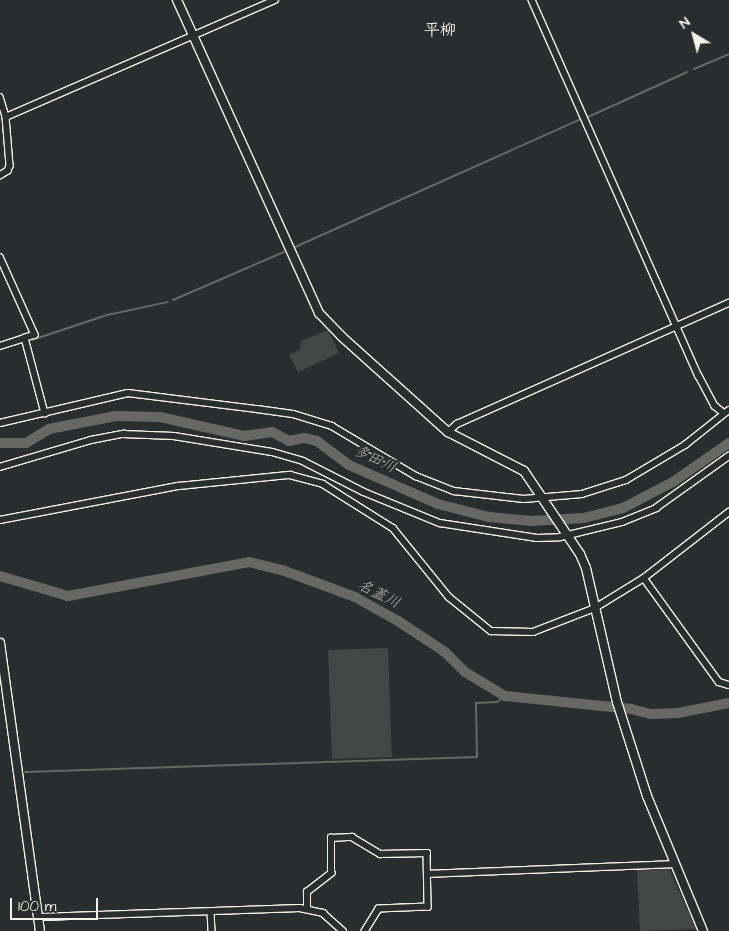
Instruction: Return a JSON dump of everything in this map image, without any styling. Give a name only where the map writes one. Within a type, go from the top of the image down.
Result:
[{"type":"street","points":[[177,0],[319,313],[341,336],[448,432],[515,464],[533,480],[586,568],[617,702],[647,796],[703,931]]},
{"type":"street","points":[[6,118],[276,0]]},
{"type":"street","points":[[0,423],[128,393],[292,414],[332,426],[416,476],[454,491],[524,499],[582,494],[626,480],[685,445],[726,412],[715,406],[677,326],[532,0]]},
{"type":"street","points":[[0,97],[6,118],[10,166],[0,176]]},
{"type":"street","points":[[0,257],[35,335],[0,346]]},
{"type":"street","points":[[448,432],[457,424],[729,303]]},
{"type":"street","points":[[25,338],[45,413]]},
{"type":"street","points":[[0,467],[90,440],[123,434],[174,436],[272,452],[303,461],[364,492],[440,523],[537,538],[622,522],[656,508],[729,456]]},
{"type":"street","points":[[0,520],[180,486],[290,476],[323,484],[393,528],[449,597],[491,631],[540,632],[595,608],[644,578],[729,512]]},
{"type":"street","points":[[644,578],[720,682],[729,685]]},
{"type":"street","points":[[0,643],[40,917],[40,931]]},
{"type":"street","points":[[307,909],[307,892],[331,873],[331,838],[352,837],[380,854],[425,852],[428,874],[428,907],[379,909],[365,931]]},
{"type":"street","points":[[428,874],[674,864]]},
{"type":"street","points":[[40,917],[307,909],[323,913],[343,931]]},
{"type":"street","points":[[211,912],[212,931]]},
{"type":"shaded area","points":[[328,330],[339,353],[298,372],[289,355],[300,349],[301,341]]},
{"type":"shaded area","points":[[388,648],[392,757],[332,759],[328,650]]},
{"type":"shaded area","points":[[669,869],[696,929],[640,931],[637,870]]},
{"type":"waterway","points":[[694,69],[729,54]]},
{"type":"waterway","points":[[588,117],[687,72]]},
{"type":"waterway","points":[[295,247],[581,119]]},
{"type":"waterway","points":[[173,300],[284,252]]},
{"type":"waterway","points":[[32,340],[107,315],[168,302]]},
{"type":"waterway","points":[[0,343],[21,336]]},
{"type":"waterway","name":"多田川","points":[[0,443],[26,443],[49,429],[116,416],[160,417],[244,436],[272,432],[289,441],[305,438],[317,441],[349,465],[438,504],[489,517],[531,521],[584,518],[623,508],[673,482],[729,443]]},
{"type":"waterway","name":"名蓋川","points":[[0,576],[68,596],[249,562],[282,570],[355,597],[398,621],[445,652],[465,672],[505,696],[631,709],[651,714],[678,713],[729,703]]},
{"type":"waterway","points":[[25,772],[477,757],[476,703],[497,702],[505,696]]},
{"type":"district","name":"平柳","points":[[440,30]]}]
